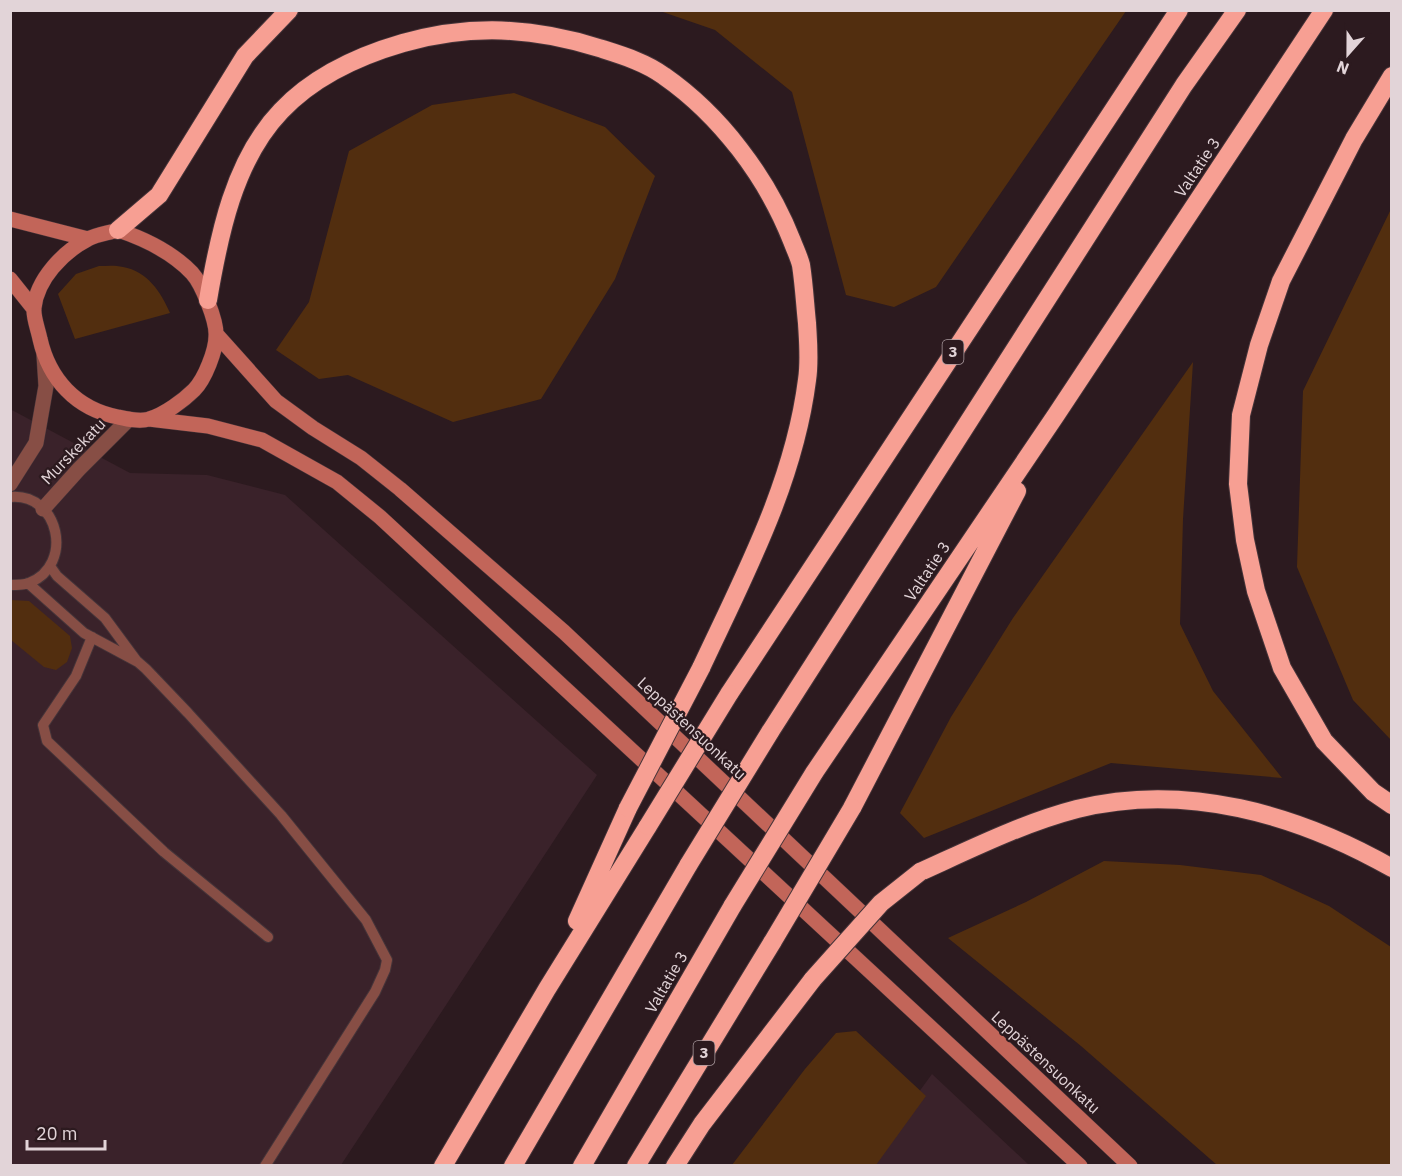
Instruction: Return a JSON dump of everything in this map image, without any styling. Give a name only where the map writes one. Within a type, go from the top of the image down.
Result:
[{"type":"highway","points":[[118,230],[159,195],[245,56],[289,10]]},
{"type":"highway","name":"3","points":[[442,1166],[547,989],[729,694],[1179,10]]},
{"type":"highway","points":[[513,1166],[689,864],[770,732],[1184,85],[1237,10]]},
{"type":"highway","name":"Valtatie 3","points":[[582,1166],[733,905],[814,773],[1056,415],[1324,10]]},
{"type":"highway","points":[[208,300],[219,235],[232,197],[262,136],[280,111],[306,89],[340,66],[379,50],[454,32],[498,29],[541,33],[624,56],[662,75],[699,105],[738,147],[762,178],[785,224],[800,263],[808,343],[808,379],[783,484],[756,551],[701,668],[628,808],[547,989]]},
{"type":"highway","points":[[1392,76],[1354,139],[1281,281],[1259,345],[1240,415],[1238,484],[1245,540],[1256,591],[1282,668],[1324,741],[1373,792],[1392,805]]},
{"type":"highway","name":"3","points":[[636,1166],[852,808],[1056,415]]},
{"type":"highway","points":[[675,1166],[702,1124],[813,979],[880,903],[920,872],[1000,836],[1077,809],[1126,801],[1181,799],[1242,808],[1299,824],[1355,847],[1392,868]]},
{"type":"main road","points":[[10,219],[88,239]]},
{"type":"main road","points":[[33,309],[40,284],[57,262],[88,239],[118,230],[144,239],[170,255],[193,274],[208,300],[217,335],[210,363],[196,388],[180,403],[149,419]]},
{"type":"main road","points":[[10,279],[33,309],[44,355],[59,383],[78,401],[106,415],[129,420],[149,419],[207,426],[262,440],[337,482],[380,517],[1080,1166]]},
{"type":"main road","name":"Leppästensuonkatu","points":[[217,335],[276,401],[313,428],[361,458],[400,489],[564,632],[1130,1166]]},
{"type":"street","name":"Murskekatu","points":[[10,484],[36,443],[46,386],[44,355]]},
{"type":"street","name":"Murskekatu","points":[[43,509],[79,469],[129,420]]},
{"type":"lane","points":[[10,497],[31,500],[43,509],[55,526],[57,546],[50,566],[41,576],[28,583],[10,585]]},
{"type":"lane","points":[[50,566],[57,576],[105,618],[138,662],[189,712],[273,807],[366,920],[387,960],[375,992],[265,1166]]},
{"type":"lane","points":[[28,583],[84,633],[138,662]]},
{"type":"lane","points":[[92,637],[76,676],[43,724],[47,741],[164,852],[268,937]]},
{"type":"shaded area","points":[[660,11],[1126,11],[936,287],[894,307],[846,295],[792,92],[715,30]]},
{"type":"shaded area","points":[[514,93],[605,127],[655,176],[615,279],[541,399],[453,422],[348,375],[319,379],[276,350],[309,302],[349,151],[432,105]]},
{"type":"shaded area","points":[[1391,209],[1391,740],[1353,700],[1297,567],[1303,391]]},
{"type":"shaded area","points":[[99,266],[120,266],[139,273],[158,290],[170,313],[75,339],[58,294],[76,274]]},
{"type":"shaded area","points":[[1193,362],[1183,519],[1180,624],[1213,691],[1282,778],[1111,763],[924,838],[900,813],[951,717],[1013,618]]},
{"type":"shaded area","points":[[10,409],[130,473],[207,475],[285,495],[597,775],[341,1165],[11,1165]]},
{"type":"shaded area","points":[[11,600],[29,601],[70,636],[72,648],[67,662],[56,670],[44,667],[11,640]]},
{"type":"shaded area","points":[[1104,861],[1180,865],[1261,875],[1329,906],[1391,947],[1391,1165],[1217,1165],[1081,1046],[948,938],[1026,902]]},
{"type":"shaded area","points":[[856,1031],[926,1096],[876,1165],[732,1165],[805,1069],[836,1033]]},
{"type":"shaded area","points":[[932,1074],[1029,1165],[865,1166]]}]
